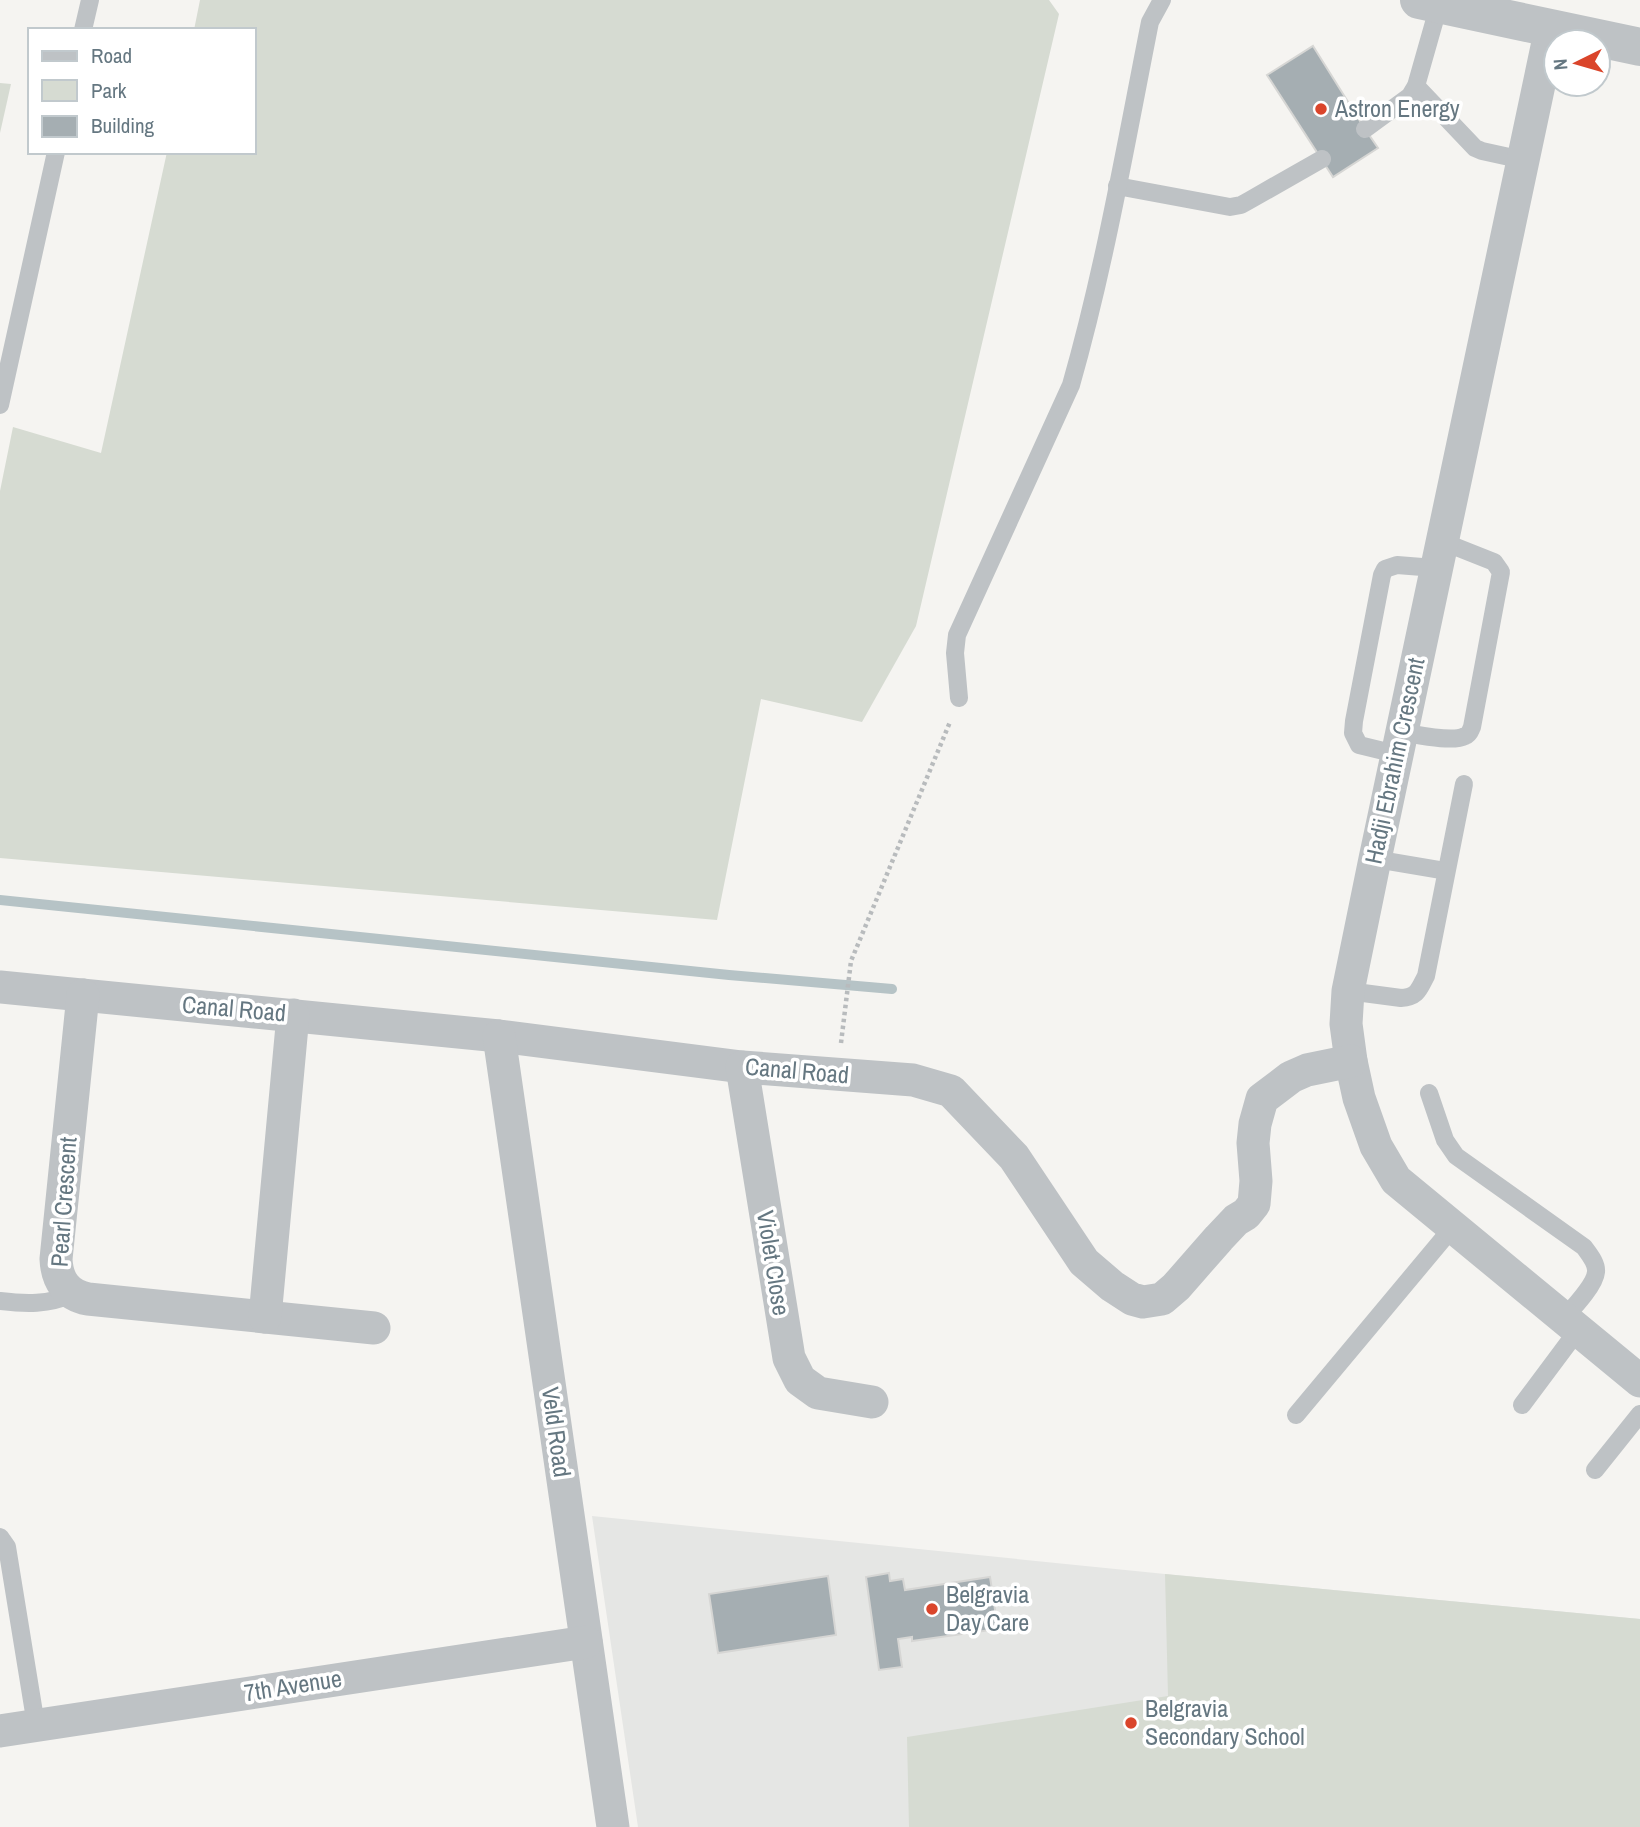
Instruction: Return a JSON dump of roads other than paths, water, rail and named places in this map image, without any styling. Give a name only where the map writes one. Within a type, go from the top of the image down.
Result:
[{"type":"street","points":[[1429,2],[1551,28]]},
{"type":"street","points":[[1612,41],[1640,47]]},
{"type":"street","name":"Hadji Ebrahim Crescent","points":[[1542,70],[1374,859],[1348,991],[1346,1024],[1359,1098],[1376,1146],[1396,1181],[1640,1381]]},
{"type":"street","name":"Canal Road","points":[[0,988],[499,1036],[742,1067],[913,1080],[951,1091],[1014,1157],[1084,1262],[1112,1286],[1143,1303],[1162,1299],[1176,1287],[1219,1238],[1254,1204],[1256,1181],[1253,1143],[1262,1099],[1291,1076],[1351,1061]]},
{"type":"street","name":"Pearl Crescent","points":[[83,995],[56,1259],[59,1280],[65,1288],[72,1294],[88,1299],[374,1328]]},
{"type":"street","points":[[265,1317],[293,1015]]},
{"type":"street","name":"Veld Road","points":[[499,1036],[613,1827]]},
{"type":"street","name":"Violet Close","points":[[742,1067],[789,1358],[800,1380],[818,1393],[872,1402]]},
{"type":"street","name":"7th Avenue","points":[[0,1731],[586,1642]]},
{"type":"lane","points":[[83,28],[90,0]]},
{"type":"lane","points":[[959,698],[957,635],[1071,385],[1082,347],[1150,22],[1162,0]]},
{"type":"lane","points":[[1365,129],[1410,96],[1416,86],[1429,2]]},
{"type":"lane","points":[[1416,86],[1475,148],[1523,160]]},
{"type":"lane","points":[[0,405],[56,154]]},
{"type":"lane","points":[[1117,186],[1230,207],[1241,205],[1322,159]]},
{"type":"lane","points":[[1438,555],[1494,562],[1501,572],[1500,583],[1472,727],[1465,736],[1459,738],[1398,743],[1359,745],[1353,733],[1385,569],[1438,555]]},
{"type":"lane","points":[[1348,991],[1401,998],[1410,998],[1416,994],[1426,976],[1464,784]]},
{"type":"lane","points":[[1374,859],[1447,871]]},
{"type":"lane","points":[[1429,1093],[1445,1140],[1456,1156],[1584,1247],[1594,1262],[1596,1272],[1592,1283],[1571,1324],[1522,1405]]},
{"type":"lane","points":[[1296,1415],[1453,1227]]},
{"type":"lane","points":[[0,1301],[45,1303],[72,1294]]},
{"type":"lane","points":[[1595,1470],[1640,1414]]},
{"type":"lane","points":[[0,1537],[7,1547],[36,1725]]},
{"type":"waterway","points":[[0,900],[729,975],[892,989]]},
{"type":"place","name":"Astron Energy","points":[[1321,109]]},
{"type":"place","name":"Belgravia Day Care","points":[[932,1609]]},
{"type":"place","name":"Belgravia Secondary School","points":[[1131,1723]]}]
